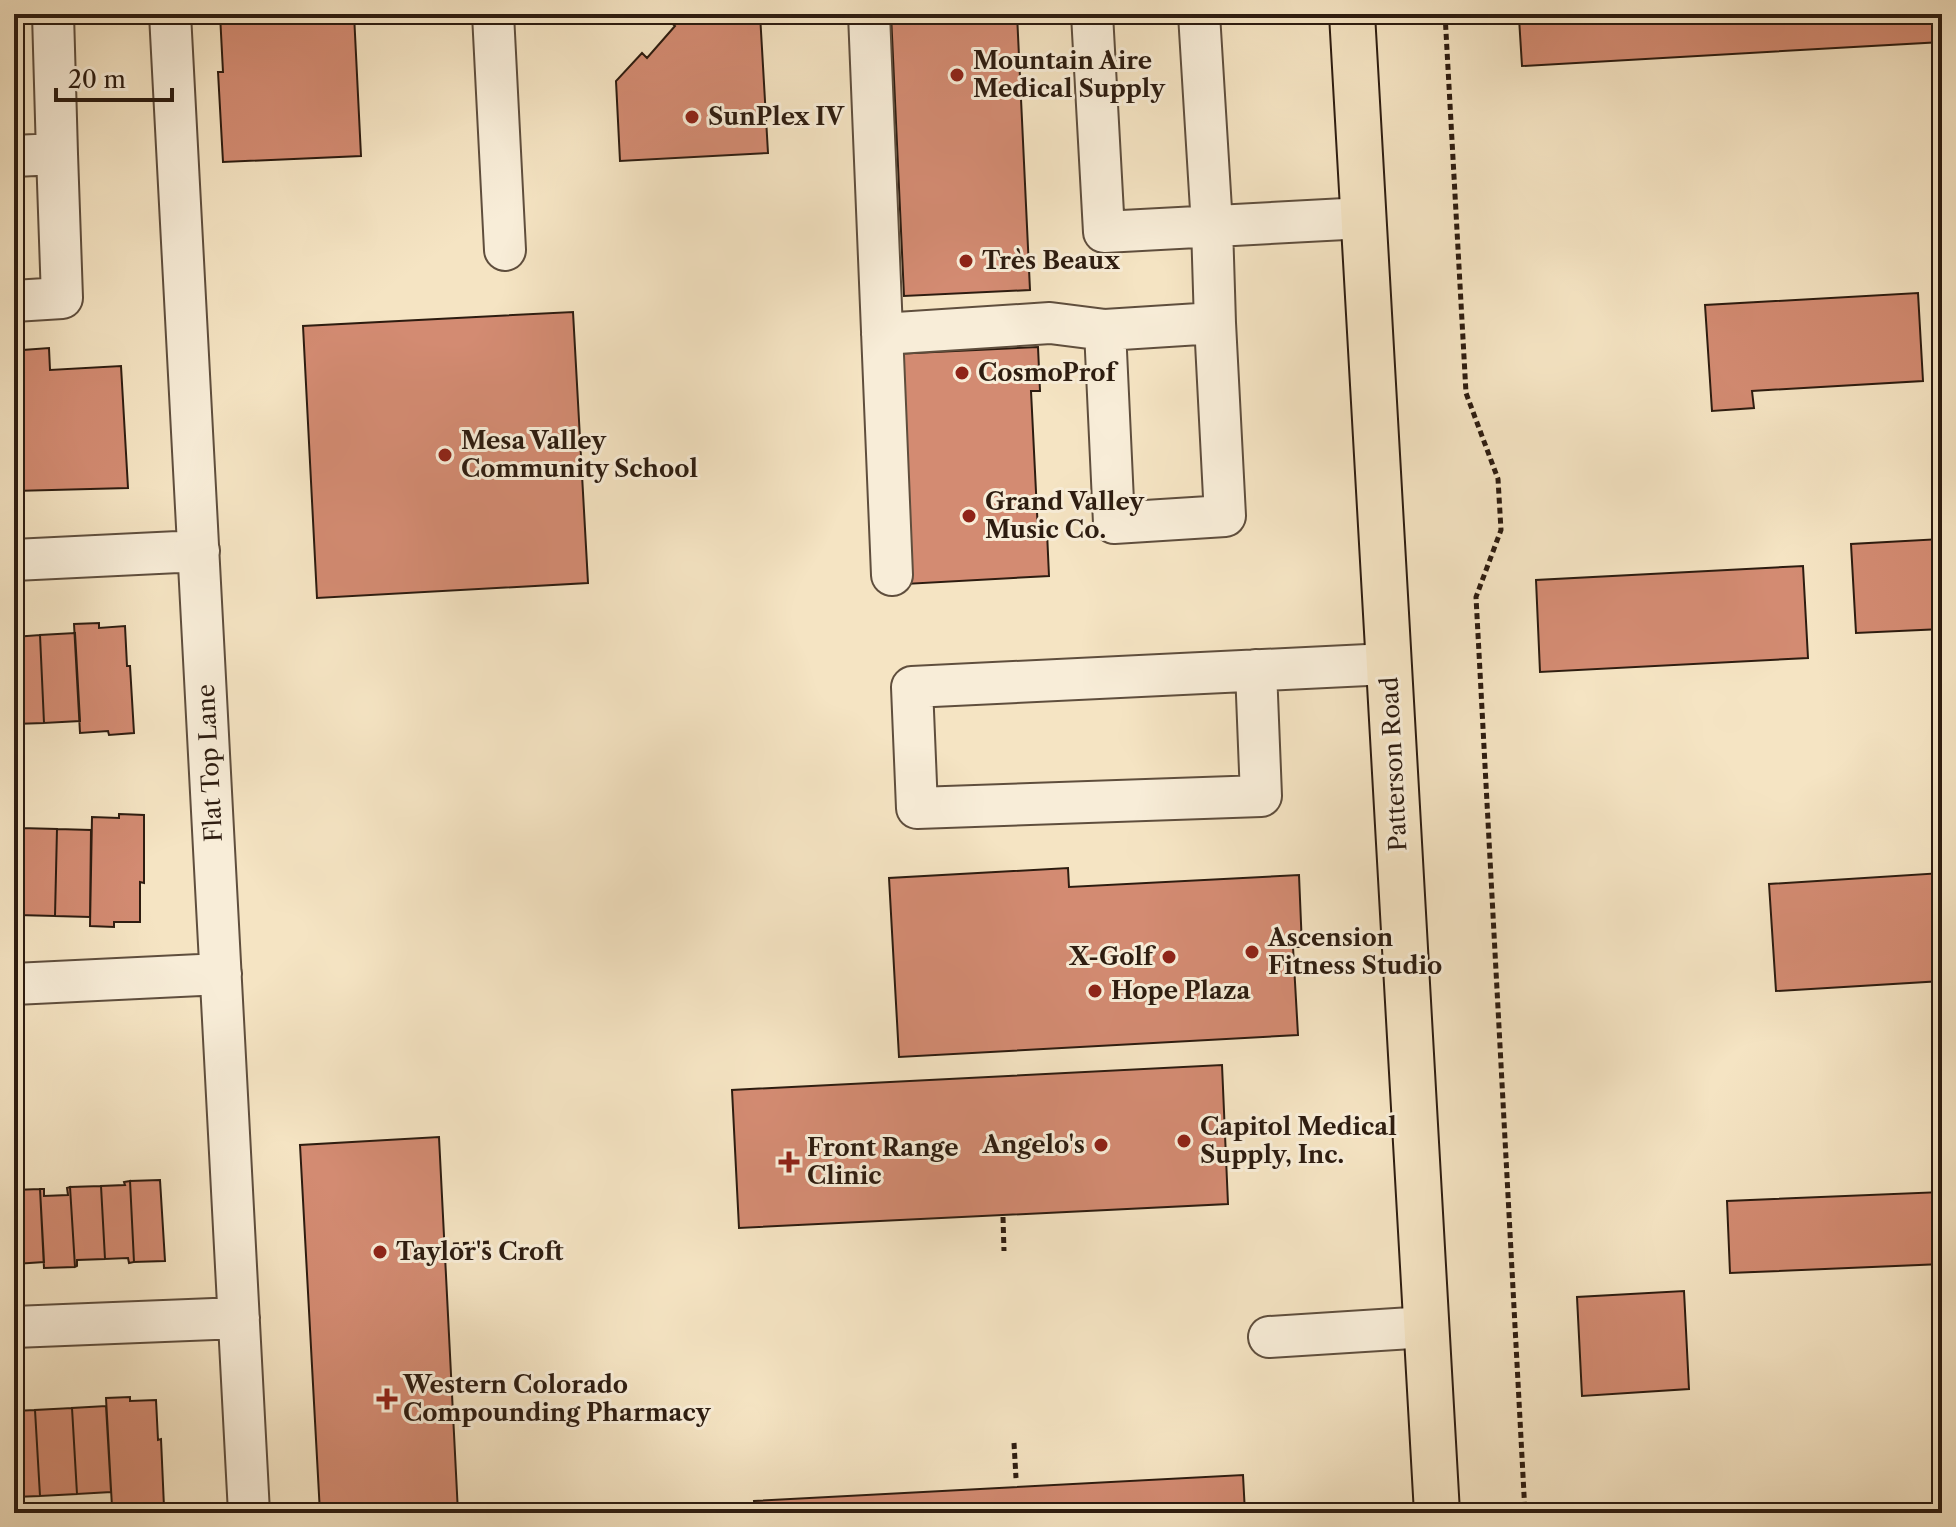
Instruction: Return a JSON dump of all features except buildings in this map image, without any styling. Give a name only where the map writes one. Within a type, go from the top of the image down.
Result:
[{"type":"main road","name":"Patterson Road","points":[[1352,14],[1437,1513]]},
{"type":"street","points":[[14,301],[62,298],[53,14]]},
{"type":"street","name":"Flat Top Lane","points":[[170,14],[249,1513]]},
{"type":"street","points":[[493,14],[505,250]]},
{"type":"street","points":[[869,14],[892,575]]},
{"type":"street","points":[[1092,14],[1104,232],[1364,218]]},
{"type":"street","points":[[1105,330],[1114,523],[1225,516],[1199,14]]},
{"type":"street","points":[[14,156],[57,154]]},
{"type":"street","points":[[882,334],[1050,323],[1105,330],[1215,323]]},
{"type":"street","points":[[14,560],[199,551]]},
{"type":"street","points":[[1256,670],[1261,796],[917,808],[912,687],[1256,670],[1388,664]]},
{"type":"street","points":[[14,984],[221,974]]},
{"type":"street","points":[[14,1327],[239,1318]]},
{"type":"street","points":[[1269,1337],[1427,1327]]},
{"type":"path","points":[[1445,14],[1466,393],[1498,479],[1499,492],[1501,530],[1476,597],[1525,1513]]},
{"type":"path","points":[[1003,1217],[1004,1251]]},
{"type":"path","points":[[453,1245],[491,1243]]},
{"type":"path","points":[[1014,1443],[1016,1478]]},
{"type":"place","name":"Mountain Aire Medical Supply","points":[[957,75]]},
{"type":"place","name":"SunPlex IV","points":[[692,117]]},
{"type":"place","name":"Très Beaux","points":[[966,261]]},
{"type":"place","name":"CosmoProf","points":[[962,373]]},
{"type":"place","name":"Mesa Valley Community School","points":[[445,455]]},
{"type":"place","name":"Grand Valley Music Co.","points":[[969,516]]},
{"type":"place","name":"Ascension Fitness Studio","points":[[1252,952]]},
{"type":"place","name":"X-Golf","points":[[1169,957]]},
{"type":"place","name":"Hope Plaza","points":[[1095,991]]},
{"type":"place","name":"Capitol Medical Supply, Inc.","points":[[1184,1141]]},
{"type":"place","name":"Angelo's","points":[[1101,1145]]},
{"type":"place","name":"Front Range Clinic","points":[[789,1162]]},
{"type":"place","name":"Taylor's Croft","points":[[380,1252]]},
{"type":"place","name":"Western Colorado Compounding Pharmacy","points":[[387,1399]]}]
